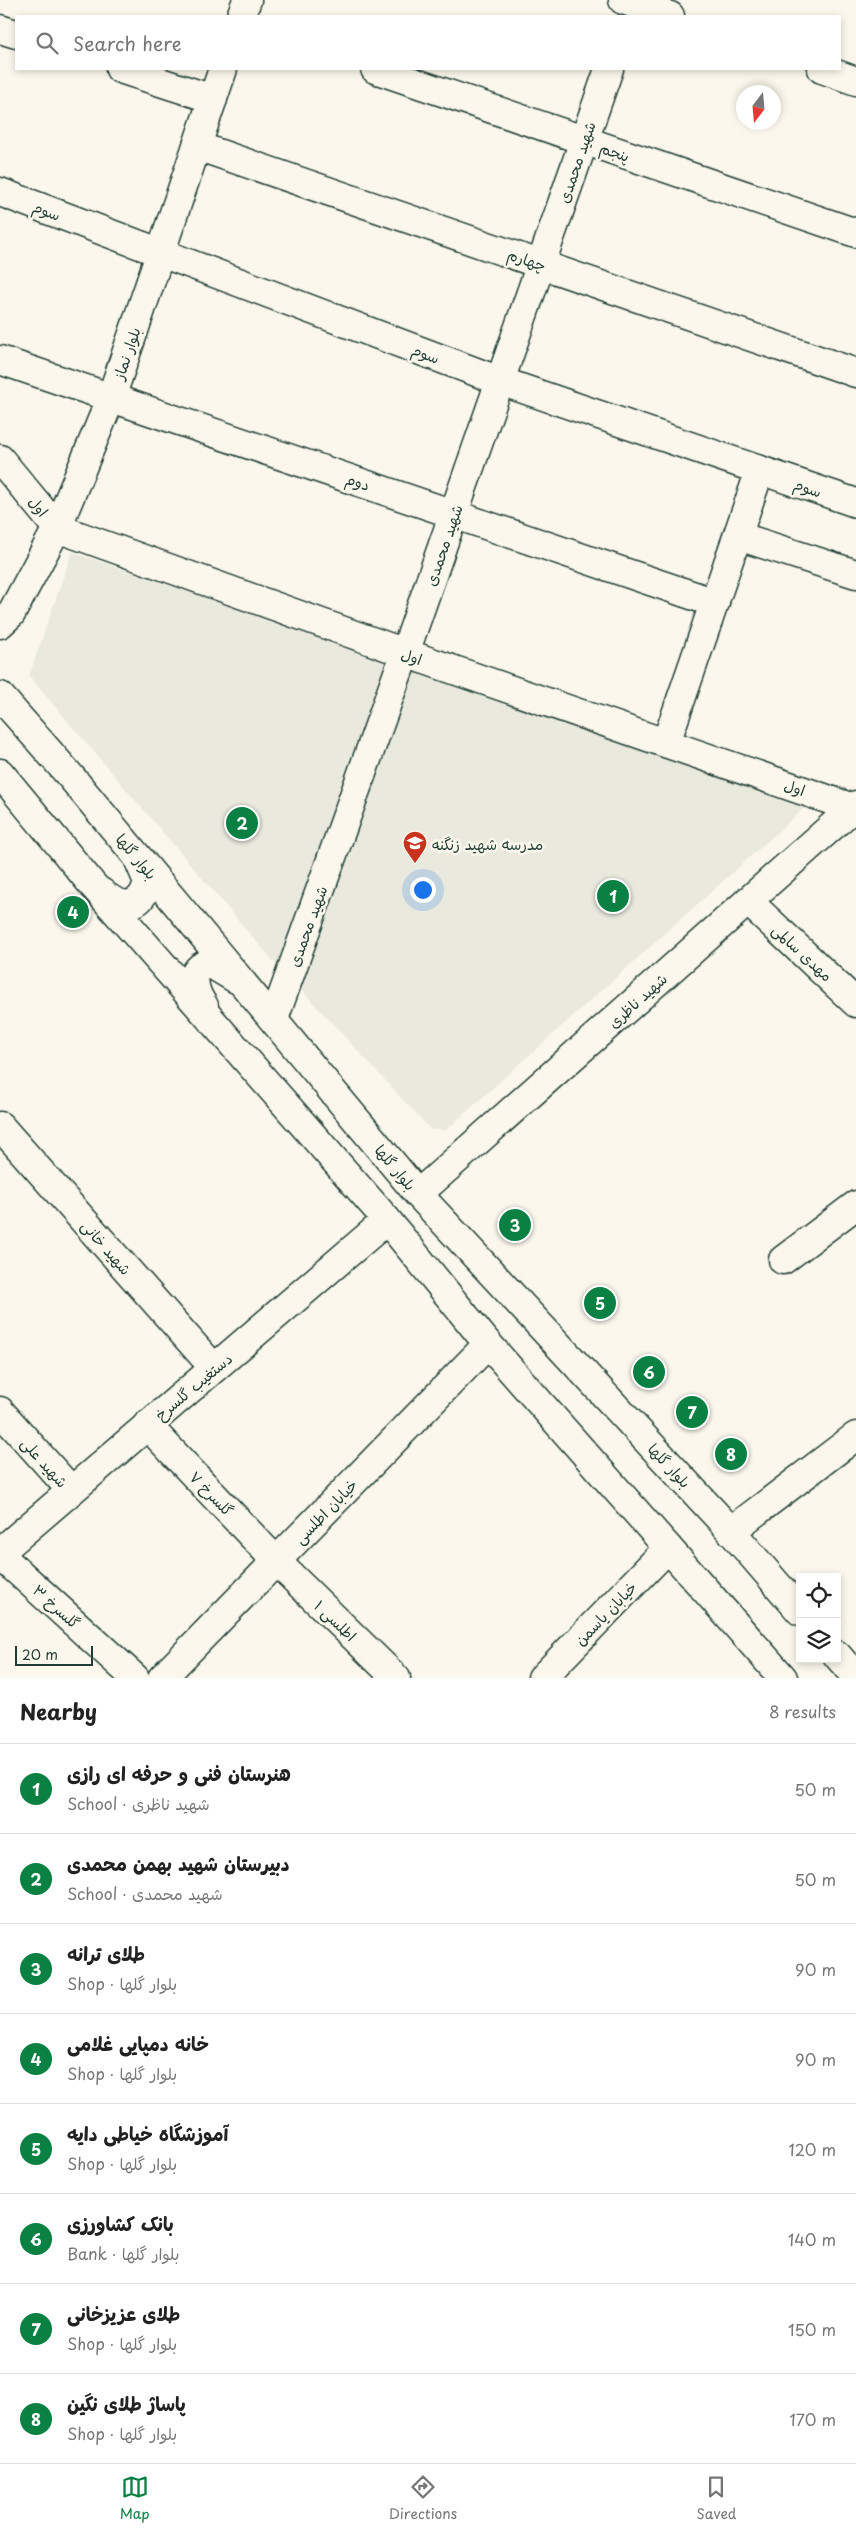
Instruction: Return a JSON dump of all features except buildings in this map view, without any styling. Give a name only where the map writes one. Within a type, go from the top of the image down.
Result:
[{"type":"street","points":[[241,15],[247,0]]},
{"type":"street","points":[[629,5],[666,15]]},
{"type":"street","points":[[0,29],[15,34]]},
{"type":"street","points":[[123,70],[213,99]]},
{"type":"street","name":"بلوار نماز","points":[[0,624],[11,614],[57,528],[111,398],[223,70]]},
{"type":"street","name":"پنجم","points":[[378,70],[856,234]]},
{"type":"street","name":"شهید محمدی","points":[[274,1019],[455,513],[609,70]]},
{"type":"street","points":[[825,70],[856,80]]},
{"type":"street","name":"چهارم","points":[[197,146],[856,373]]},
{"type":"street","name":"سوم","points":[[0,192],[500,381],[856,503]]},
{"type":"street","name":"دوم","points":[[0,360],[455,513],[715,603]]},
{"type":"street","name":"اول","points":[[0,459],[57,528],[405,654],[854,806]]},
{"type":"street","points":[[666,743],[760,470]]},
{"type":"street","points":[[738,536],[856,574]]},
{"type":"street","name":"بلوار گلها","points":[[5,701],[274,1019],[418,1194],[731,1531],[796,1606]]},
{"type":"street","points":[[0,773],[91,883],[387,1220],[488,1344],[782,1678]]},
{"type":"street","name":"شهید ناظری","points":[[418,1194],[854,806]]},
{"type":"street","points":[[91,883],[112,902],[130,905],[137,902],[142,897],[148,882],[131,849]]},
{"type":"street","name":"مهدی سالمی","points":[[748,901],[856,1003]]},
{"type":"street","points":[[217,1026],[196,992],[194,983],[198,969],[211,964],[222,969],[249,990]]},
{"type":"street","name":"شهید خانی","points":[[0,1126],[214,1368]]},
{"type":"street","points":[[783,1260],[856,1205]]},
{"type":"street","name":"دستغیب گلسرخ","points":[[0,1553],[387,1220]]},
{"type":"street","name":"خیابان اطلسی","points":[[162,1678],[488,1344]]},
{"type":"street","name":"شهید علی","points":[[0,1411],[71,1490]]},
{"type":"street","name":"گلسرخ ۷","points":[[147,1426],[276,1561]]},
{"type":"street","points":[[731,1531],[856,1436]]},
{"type":"street","name":"خیابان یاسمن","points":[[542,1678],[668,1548]]},
{"type":"street","name":"گلسرخ ۳","points":[[0,1553],[136,1678]]},
{"type":"street","name":"اطلسی ۱","points":[[276,1561],[396,1678]]},
{"type":"street","points":[[841,1660],[856,1677]]},
{"type":"shaded area","points":[[72,552],[386,660],[280,969],[29,676]]},
{"type":"shaded area","points":[[410,665],[809,804],[446,1130],[431,1130],[296,984]]},
{"type":"place","name":"دبیرستان شهید بهمن محمدی","points":[[242,823]]},
{"type":"place","name":"مدرسه شهید زنگنه","points":[[415,864]]},
{"type":"place","name":"هنرستان فنی و حرفه ای رازی","points":[[613,896]]},
{"type":"place","name":"خانه دمپایی غلامی","points":[[73,912]]},
{"type":"place","name":"طلای ترانه","points":[[515,1225]]},
{"type":"place","name":"آموزشگاه خیاطی دایه","points":[[600,1303]]},
{"type":"place","name":"بانک کشاورزی","points":[[649,1372]]},
{"type":"place","name":"طلای عزیزخانی","points":[[692,1412]]},
{"type":"place","name":"پاساژ طلای نگین","points":[[731,1454]]}]
